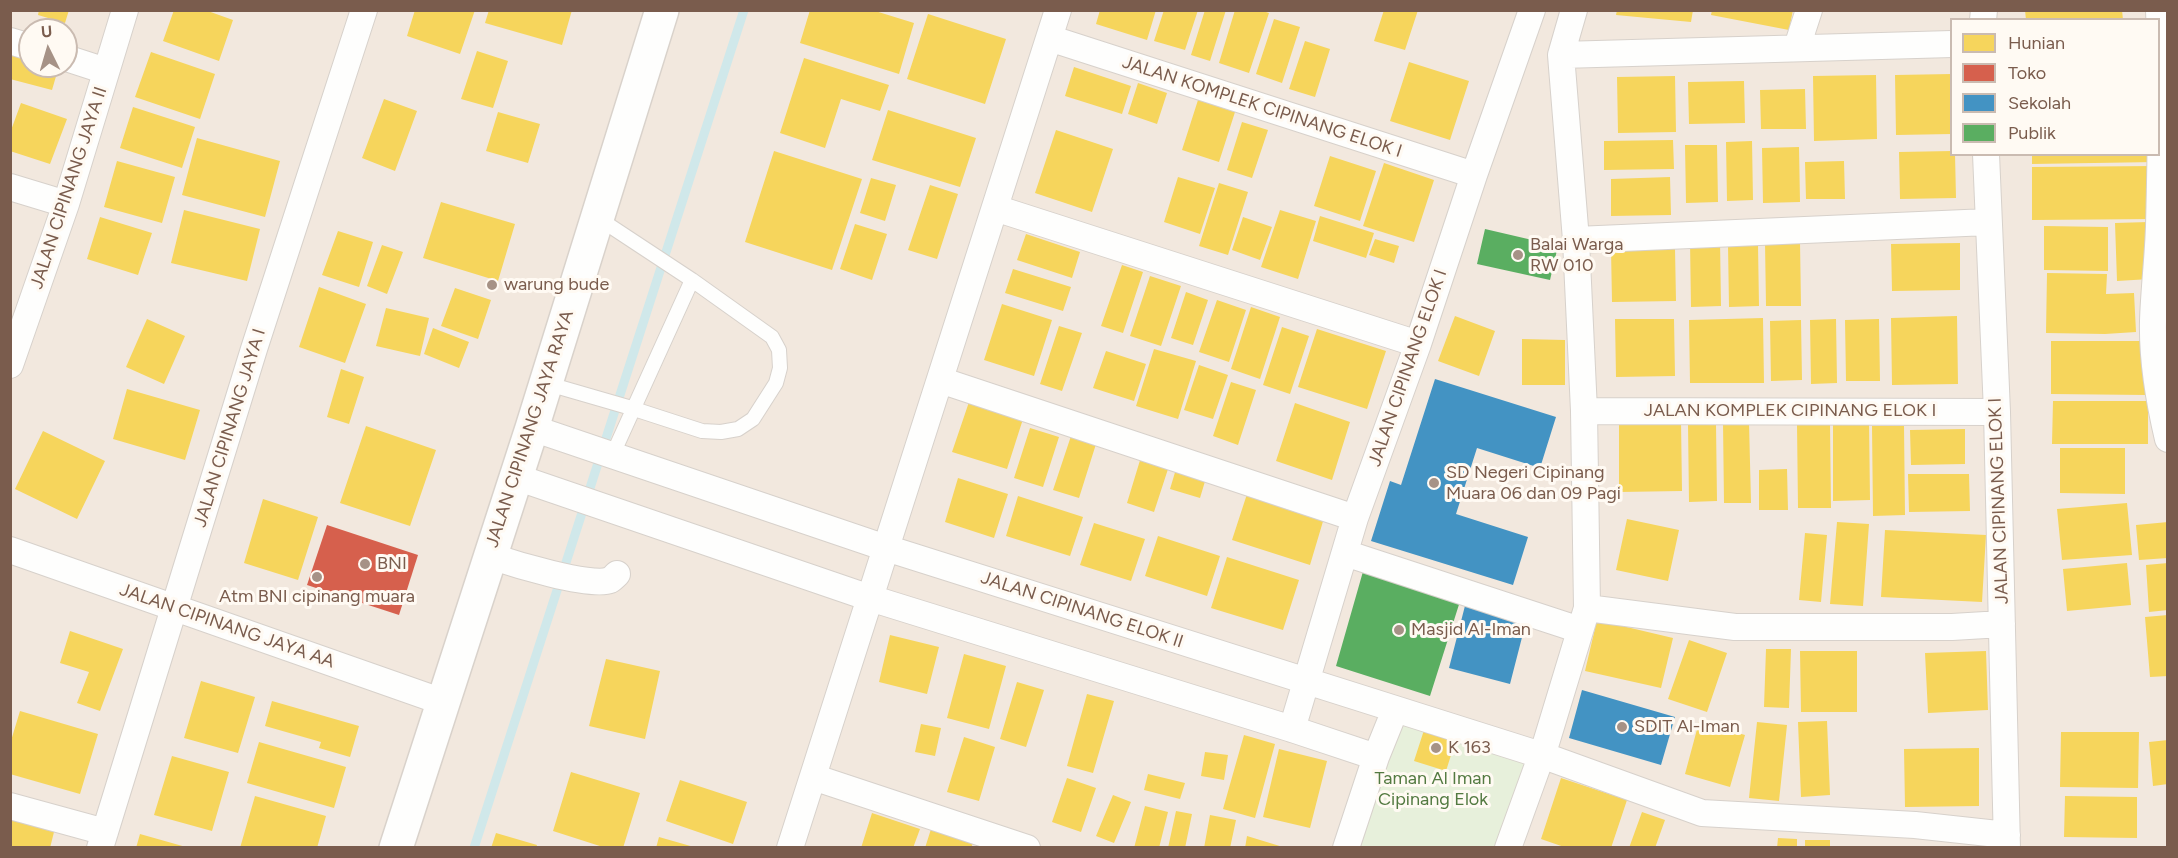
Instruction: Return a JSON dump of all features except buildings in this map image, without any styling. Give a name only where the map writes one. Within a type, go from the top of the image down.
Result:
[{"type":"main road","name":"JALAN CIPINANG JAYA RAYA","points":[[396,848],[490,556],[540,431],[545,383],[662,10]]},
{"type":"street","name":"JALAN CIPINANG JAYA II","points":[[10,365],[17,332],[66,204],[125,10]]},
{"type":"street","name":"JALAN CIPINANG JAYA I","points":[[102,840],[173,607],[364,10]]},
{"type":"street","points":[[790,848],[1058,10]]},
{"type":"street","points":[[1508,848],[1542,756],[1584,619],[1584,411],[1576,240],[1561,55],[1574,10]]},
{"type":"street","points":[[1797,48],[1809,10]]},
{"type":"street","name":"JALAN CIPINANG ELOK I","points":[[1292,729],[1355,518],[1418,345],[1531,11]]},
{"type":"street","points":[[2160,30],[2165,128],[2163,252],[2153,323],[2154,359],[2168,439]]},
{"type":"street","name":"JALAN KOMPLEK CIPINANG ELOK I","points":[[1049,38],[1474,175]]},
{"type":"street","points":[[1561,55],[1950,44]]},
{"type":"street","points":[[78,62],[106,71]]},
{"type":"street","name":"JALAN CIPINANG ELOK I","points":[[1986,156],[1997,412],[2007,841]]},
{"type":"street","points":[[10,187],[66,204]]},
{"type":"street","points":[[995,208],[1418,345]]},
{"type":"street","points":[[1576,240],[1988,222]]},
{"type":"street","points":[[940,380],[1355,518]]},
{"type":"street","name":"JALAN KOMPLEK CIPINANG ELOK I","points":[[1584,411],[1997,412]]},
{"type":"street","name":"JALAN CIPINANG ELOK II","points":[[540,431],[886,548],[1542,756]]},
{"type":"street","points":[[521,479],[870,598],[1376,757]]},
{"type":"street","name":"JALAN CIPINANG JAYA AA","points":[[10,550],[443,702]]},
{"type":"street","points":[[1345,553],[1584,619],[1735,627],[1940,627],[2002,624]]},
{"type":"street","points":[[490,556],[570,578],[603,581],[611,580],[617,574]]},
{"type":"street","points":[[1346,848],[1376,757],[1395,710]]},
{"type":"street","points":[[1542,756],[1702,813],[1915,825],[2007,841]]},
{"type":"street","points":[[813,777],[1027,848]]},
{"type":"street","points":[[10,806],[102,840]]},
{"type":"lane","points":[[545,383],[702,431],[721,432],[738,429],[753,419],[776,383],[780,368],[779,350],[772,337],[693,280],[598,218]]},
{"type":"lane","points":[[608,455],[693,280]]},
{"type":"shaded area","points":[[11,11],[2167,11],[2167,847],[11,847]]},
{"type":"green space","name":"Taman Al Iman Cipinang Elok","points":[[1396,717],[1540,760],[1508,847],[1352,848]]},
{"type":"waterway","points":[[474,848],[744,10]]},
{"type":"place","name":"Balai Warga RW 010","points":[[1518,255]]},
{"type":"place","name":"warung bude","points":[[492,285]]},
{"type":"place","name":"SD Negeri Cipinang Muara 06 dan 09 Pagi","points":[[1434,483]]},
{"type":"place","name":"BNI","points":[[365,564]]},
{"type":"place","name":"Atm BNI cipinang muara","points":[[317,577]]},
{"type":"place","name":"Masjid Al-Iman","points":[[1399,630]]},
{"type":"place","name":"SDIT Al-Iman","points":[[1622,727]]},
{"type":"place","name":"K 163","points":[[1436,748]]}]
